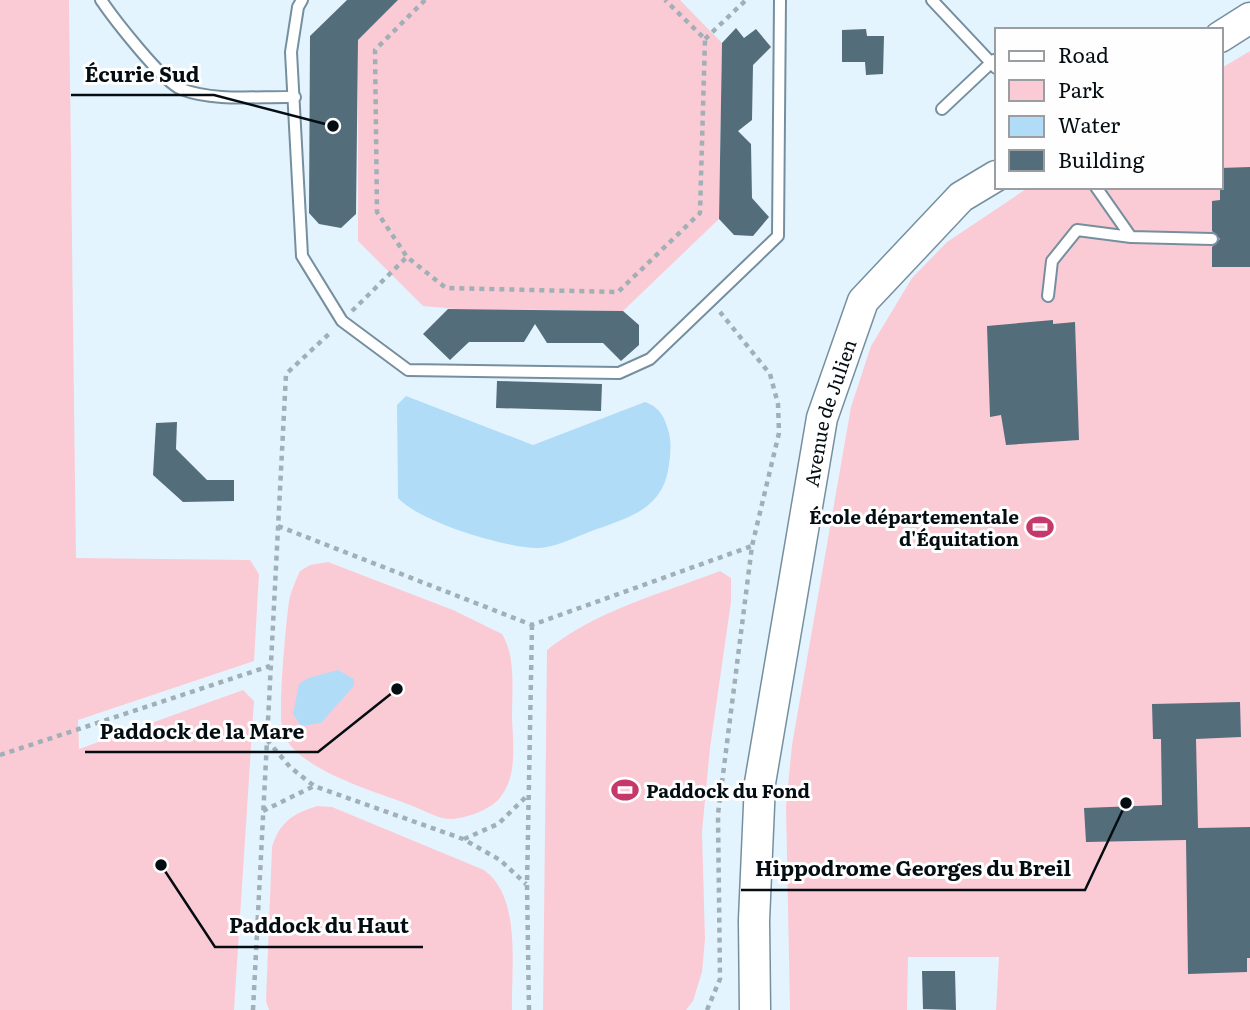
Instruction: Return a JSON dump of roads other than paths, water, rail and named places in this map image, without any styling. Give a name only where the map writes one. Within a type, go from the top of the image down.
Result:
[{"type":"street","points":[[1222,36],[1250,18]]},
{"type":"street","name":"Avenue de Julien","points":[[755,1010],[754,920],[760,783],[822,418],[863,301],[961,197],[995,177]]},
{"type":"street","name":"Avenue de Julien","points":[[758,875],[766,921],[768,1010]]},
{"type":"lane","points":[[101,0],[118,25],[178,88],[205,95],[295,97]]},
{"type":"lane","points":[[302,0],[298,7],[290,52],[295,97],[302,256],[342,321],[408,370],[619,373],[650,359],[778,236],[780,0]]},
{"type":"lane","points":[[932,0],[995,63],[942,109]]},
{"type":"lane","points":[[1097,189],[1131,237]]},
{"type":"lane","points":[[1048,296],[1052,261],[1077,230],[1131,237],[1212,239]]},
{"type":"water","points":[[406,396],[533,445],[645,402],[661,414],[669,433],[670,457],[664,485],[648,505],[627,518],[550,546],[523,547],[464,532],[425,516],[398,498],[397,405]]},
{"type":"water","points":[[338,670],[354,679],[354,686],[321,723],[301,726],[293,714],[299,684],[308,678]]},
{"type":"place","name":"Écurie Sud","points":[[333,126]]},
{"type":"place","name":"École départementale d'Équitation","points":[[1040,527]]},
{"type":"place","name":"Paddock de la Mare","points":[[397,689]]},
{"type":"place","name":"Paddock du Fond","points":[[625,790]]},
{"type":"place","name":"Hippodrome Georges du Breil","points":[[1126,803]]},
{"type":"place","name":"Paddock du Haut","points":[[161,865]]}]
